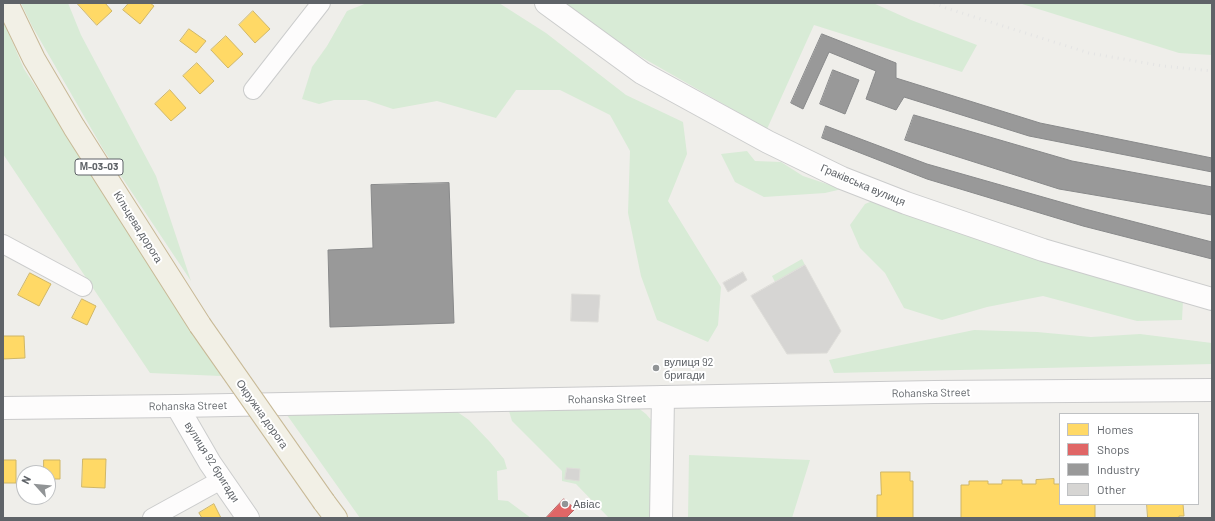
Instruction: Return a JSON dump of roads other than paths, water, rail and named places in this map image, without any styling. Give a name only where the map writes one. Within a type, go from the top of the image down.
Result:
[{"type":"highway","name":"Кільцева дорога","points":[[7,3],[34,59],[74,127],[200,325]]},
{"type":"highway","name":"Окружна дорога","points":[[200,325],[330,510]]},
{"type":"main road","name":"Граківська вулиця","points":[[546,3],[642,73],[768,142],[842,178],[906,203],[1043,250],[1212,299]]},
{"type":"main road","name":"Rohanska Street","points":[[3,408],[934,392],[1212,390]]},
{"type":"main road","points":[[661,518],[663,397]]},
{"type":"main road","name":"вулиця 92 бригади","points":[[177,406],[222,480],[248,518]]},
{"type":"street","points":[[254,90],[321,3]]},
{"type":"street","points":[[3,244],[83,287]]},
{"type":"street","points":[[152,518],[222,480]]},
{"type":"railway","points":[[934,3],[1089,53],[1163,66],[1212,71]]},
{"type":"place","name":"вулиця 92 бригади","points":[[656,368]]},
{"type":"place","name":"Авіас","points":[[565,504]]}]
